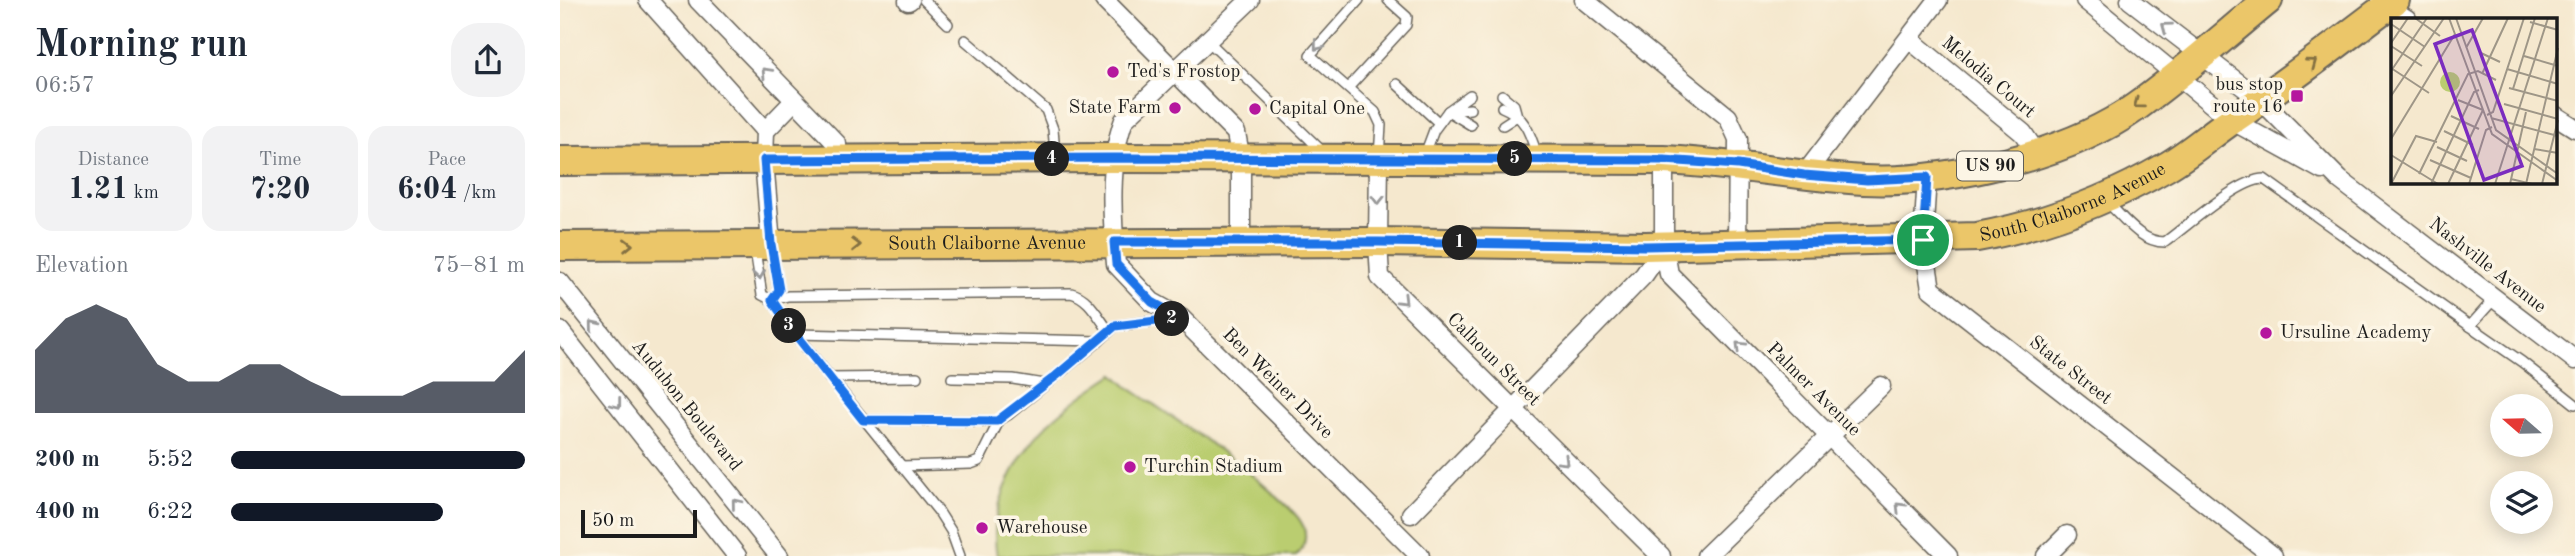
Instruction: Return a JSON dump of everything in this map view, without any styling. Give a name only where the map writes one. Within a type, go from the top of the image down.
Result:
[{"type":"main road","name":"US 90","points":[[560,161],[1114,158],[1664,160],[1738,165],[1804,175],[1867,180],[1927,177],[2037,154],[2092,131],[2135,108],[2268,0]]},
{"type":"main road","name":"South Claiborne Avenue","points":[[560,246],[1378,242],[1664,246],[1977,237],[2015,230],[2058,217],[2104,199],[2169,166],[2392,6]]},
{"type":"main road","points":[[560,176],[701,161]]},
{"type":"street","points":[[648,0],[765,131]]},
{"type":"street","points":[[698,0],[837,144],[837,160]]},
{"type":"street","points":[[1104,0],[1236,133],[1241,160],[1241,242]]},
{"type":"street","name":"Ben Weiner Drive","points":[[1250,0],[1124,120],[1117,136],[1114,158],[1116,264],[1152,302],[1181,318],[1420,556]]},
{"type":"street","points":[[1584,0],[1728,117],[1738,139],[1737,243]]},
{"type":"street","points":[[1804,175],[1938,0]]},
{"type":"street","name":"Nashville Avenue","points":[[2085,0],[2231,121],[2340,180]]},
{"type":"street","name":"Nashville Avenue","points":[[2130,0],[2262,101],[2340,180],[2575,360]]},
{"type":"street","name":"Melodia Court","points":[[1909,38],[2023,133],[2037,154]]},
{"type":"street","points":[[763,245],[765,131],[794,101]]},
{"type":"street","points":[[2557,117],[2575,128]]},
{"type":"street","name":"Calhoun Street","points":[[1378,159],[1380,277],[1661,556]]},
{"type":"street","name":"Palmer Avenue","points":[[1664,160],[1664,246],[1669,274],[1948,556]]},
{"type":"street","name":"State Street","points":[[1927,177],[1923,240],[1931,289],[2273,556]]},
{"type":"street","points":[[1411,514],[1644,275],[1664,246]]},
{"type":"street","name":"Audubon Boulevard","points":[[560,282],[779,556]]},
{"type":"street","points":[[560,331],[737,556]]},
{"type":"street","points":[[1706,556],[1881,386]]},
{"type":"street","points":[[2046,556],[2067,535]]},
{"type":"lane","points":[[914,0],[948,24]]},
{"type":"lane","points":[[1359,0],[1310,55],[1375,112],[1381,125],[1378,159]]},
{"type":"lane","points":[[1348,88],[1406,25],[1407,17],[1388,0]]},
{"type":"lane","points":[[965,40],[1046,110],[1053,129],[1055,159]]},
{"type":"lane","points":[[1207,40],[1329,158]]},
{"type":"lane","points":[[1397,83],[1439,123]]},
{"type":"lane","points":[[1502,94],[1514,105],[1517,116]]},
{"type":"lane","points":[[1423,159],[1439,123],[1448,111],[1470,95]]},
{"type":"lane","points":[[1502,107],[1527,126],[1538,160]]},
{"type":"lane","points":[[1448,111],[1470,108]]},
{"type":"lane","points":[[1448,111],[1471,125]]},
{"type":"lane","points":[[1503,125],[1517,116]]},
{"type":"lane","points":[[2104,199],[2143,236],[2156,242],[2165,242],[2228,195],[2249,182],[2264,179],[2522,362],[2575,404]]},
{"type":"lane","points":[[763,245],[762,295],[772,300],[829,378],[939,512],[951,531],[960,556]]},
{"type":"lane","points":[[763,245],[779,290],[772,300]]},
{"type":"lane","points":[[772,300],[788,296],[1071,293],[1080,295],[1109,331]]},
{"type":"lane","points":[[2470,326],[2495,299]]},
{"type":"lane","points":[[863,420],[997,421],[1115,326],[1181,318]]},
{"type":"lane","points":[[795,334],[1099,341]]},
{"type":"lane","points":[[829,378],[917,377]]},
{"type":"lane","points":[[952,378],[1013,379],[1044,384]]},
{"type":"lane","points":[[901,466],[971,464],[979,461],[1000,419]]},
{"type":"green space","name":"Turchin Stadium","points":[[1114,374],[1128,387],[1240,466],[1293,511],[1303,526],[1305,535],[1304,544],[1296,556],[997,556],[997,515],[1003,494],[1023,455],[1050,422]]},
{"type":"place","name":"Ted's Frostop","points":[[1113,72]]},
{"type":"place","name":"bus stop route 16","points":[[2297,96]]},
{"type":"place","name":"State Farm","points":[[1175,108]]},
{"type":"place","name":"Capital One","points":[[1255,109]]},
{"type":"place","name":"Ursuline Academy","points":[[2266,333]]},
{"type":"place","name":"Turchin Stadium","points":[[1130,467]]},
{"type":"place","name":"Warehouse","points":[[982,528]]},
{"type":"route","points":[[764,160],[1664,160],[1738,165],[1804,175],[1867,180],[1927,177],[1923,240],[1646,246],[1114,242],[1116,264],[1152,302],[1181,318],[1115,326],[1008,415],[997,421],[863,420],[795,334],[772,300],[779,290],[771,244],[764,160]]}]
